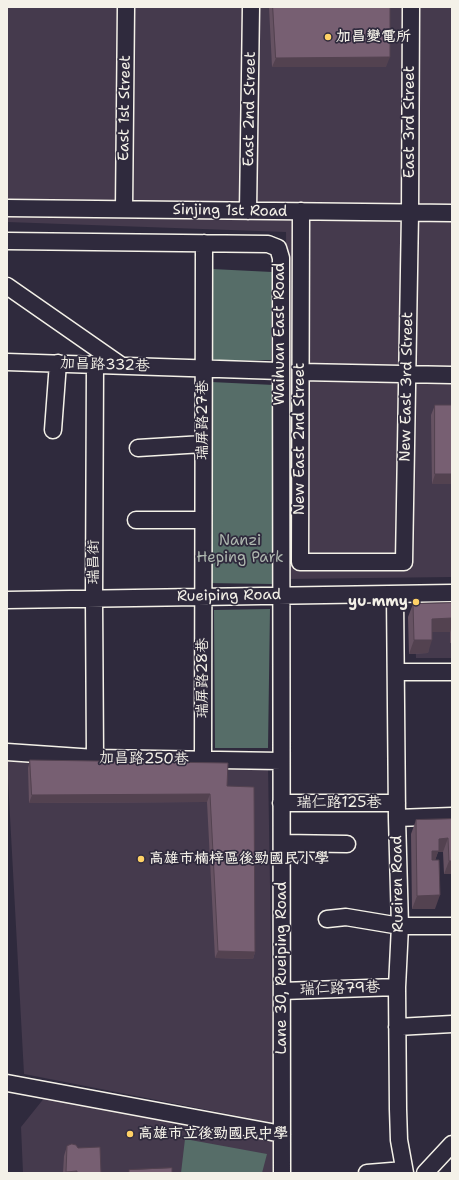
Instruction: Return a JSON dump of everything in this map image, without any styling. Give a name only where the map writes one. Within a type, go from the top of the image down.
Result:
[{"type":"street","name":"East 1st Street","points":[[124,209],[126,7]]},
{"type":"street","name":"East 2nd Street","points":[[248,211],[251,7]]},
{"type":"street","name":"East 3rd Street","points":[[410,213],[411,7]]},
{"type":"street","name":"Sinjing 1st Road","points":[[7,208],[452,213]]},
{"type":"street","name":"New East 2nd Street","points":[[301,211],[300,562],[404,562]]},
{"type":"street","name":"New East 3rd Street","points":[[404,562],[410,213]]},
{"type":"street","name":"Waihuan East Road","points":[[7,240],[268,244],[278,248],[281,258],[281,595]]},
{"type":"street","name":"瑞屏路27巷","points":[[202,597],[204,243]]},
{"type":"street","points":[[7,286],[122,366]]},
{"type":"street","name":"加昌路332巷","points":[[7,362],[280,372]]},
{"type":"street","points":[[53,430],[58,364]]},
{"type":"street","name":"瑞昌街","points":[[95,366],[95,758]]},
{"type":"street","points":[[301,372],[452,375]]},
{"type":"street","points":[[138,448],[203,444]]},
{"type":"street","points":[[136,520],[203,520]]},
{"type":"street","name":"Rueiping Road","points":[[7,600],[452,593]]},
{"type":"street","name":"Rueiren Road","points":[[396,594],[397,810],[400,926],[397,987],[398,1109],[399,1140],[404,1172]]},
{"type":"street","name":"Lane 30, Rueiping Road","points":[[281,595],[282,1173]]},
{"type":"street","name":"瑞屏路28巷","points":[[202,597],[203,760]]},
{"type":"street","points":[[396,672],[452,672]]},
{"type":"street","name":"加昌路250巷","points":[[7,752],[95,758],[281,761]]},
{"type":"street","name":"瑞仁路125巷","points":[[282,803],[397,810],[452,816]]},
{"type":"street","points":[[282,843],[347,844]]},
{"type":"street","points":[[327,919],[346,917],[400,926],[452,926]]},
{"type":"street","name":"瑞仁路79巷","points":[[282,991],[397,987]]},
{"type":"street","points":[[398,1027],[452,1024]]},
{"type":"street","points":[[7,1083],[282,1134]]},
{"type":"street","points":[[425,1173],[452,1144]]},
{"type":"street","points":[[367,1173],[404,1172]]},
{"type":"shaded area","points":[[7,7],[452,7],[452,577],[287,579],[286,232],[7,222]]},
{"type":"shaded area","points":[[452,608],[452,658],[416,658],[414,609]]},
{"type":"shaded area","name":"高雄市楠梓區後勁國民小學","points":[[7,761],[268,766],[274,1123],[24,1074]]},
{"type":"shaded area","name":"高雄市立後勁國民中學","points":[[45,1097],[273,1140],[272,1173],[23,1173],[21,1127]]},
{"type":"green space","points":[[212,269],[272,272],[271,360],[209,361]]},
{"type":"green space","name":"Nanzi Heping Park","points":[[211,382],[274,385],[272,584],[207,583]]},
{"type":"green space","name":"Nanzi Heping Park","points":[[270,609],[268,748],[215,748],[214,610]]},
{"type":"green space","points":[[185,1139],[267,1154],[262,1173],[181,1173]]},
{"type":"building","name":"加昌變電所","points":[[273,7],[390,7],[390,57],[276,58]]},
{"type":"building","points":[[435,405],[452,405],[452,474],[435,474]]},
{"type":"building","points":[[452,603],[452,618],[432,619],[432,640],[414,640],[413,604]]},
{"type":"building","points":[[30,760],[228,763],[227,786],[254,787],[255,952],[218,951],[210,794],[32,795]]},
{"type":"building","points":[[452,819],[452,861],[449,861],[448,838],[439,839],[439,851],[432,851],[432,860],[439,860],[440,895],[417,896],[416,820]]},
{"type":"building","points":[[72,1144],[76,1145],[78,1148],[100,1147],[101,1173],[77,1173],[77,1171],[66,1172],[67,1146]]},
{"type":"building","points":[[172,1168],[172,1173],[129,1173],[129,1170]]},
{"type":"place","name":"加昌變電所","points":[[328,37]]},
{"type":"place","name":"yu mmy","points":[[416,602]]},
{"type":"place","name":"高雄市楠梓區後勁國民小學","points":[[141,859]]},
{"type":"place","name":"高雄市立後勁國民中學","points":[[130,1134]]}]
